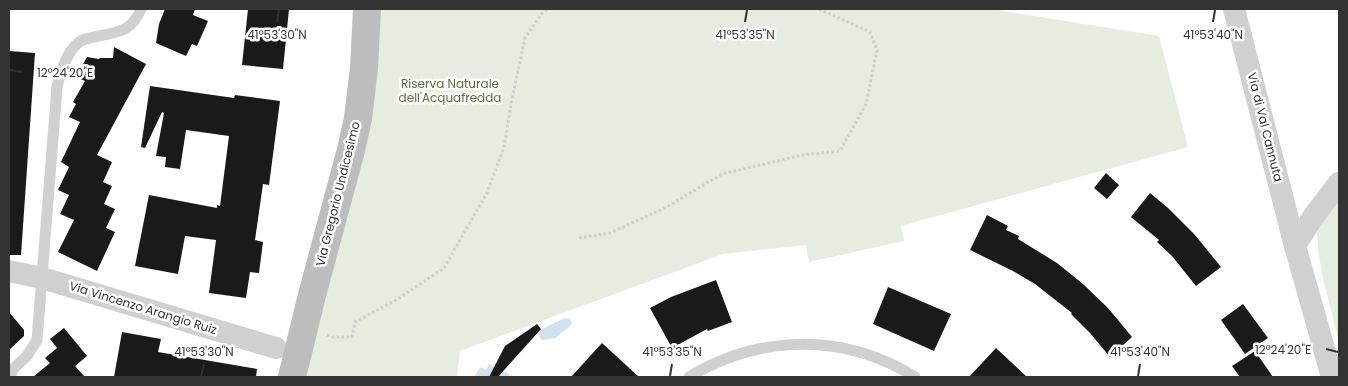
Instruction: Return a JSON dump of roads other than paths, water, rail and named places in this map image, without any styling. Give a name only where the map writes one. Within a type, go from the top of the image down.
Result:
[{"type":"street","name":"Via Gregorio Undicesimo","points":[[292,377],[351,150],[364,76],[367,9]]},
{"type":"street","name":"Via di Val Cannuta","points":[[1234,9],[1295,246],[1332,377]]},
{"type":"street","points":[[1295,246],[1313,217],[1339,183]]},
{"type":"street","name":"Via Vincenzo Arangio Ruiz","points":[[9,271],[42,278],[276,348]]},
{"type":"lane","points":[[10,377],[13,369],[27,356],[37,340],[57,87],[63,66],[72,50],[81,40],[128,28],[137,19],[141,9]]},
{"type":"lane","points":[[689,377],[740,353],[765,347],[793,344],[823,345],[864,353],[886,361],[915,377]]},
{"type":"water","points":[[565,318],[570,319],[572,322],[569,327],[556,338],[541,340],[538,332],[540,330]]},
{"type":"water","points":[[489,364],[509,374],[508,377],[475,376],[480,367],[486,370]]},
{"type":"park label","name":"Riserva Naturale dell'Acquafredda","points":[[450,91]]}]
